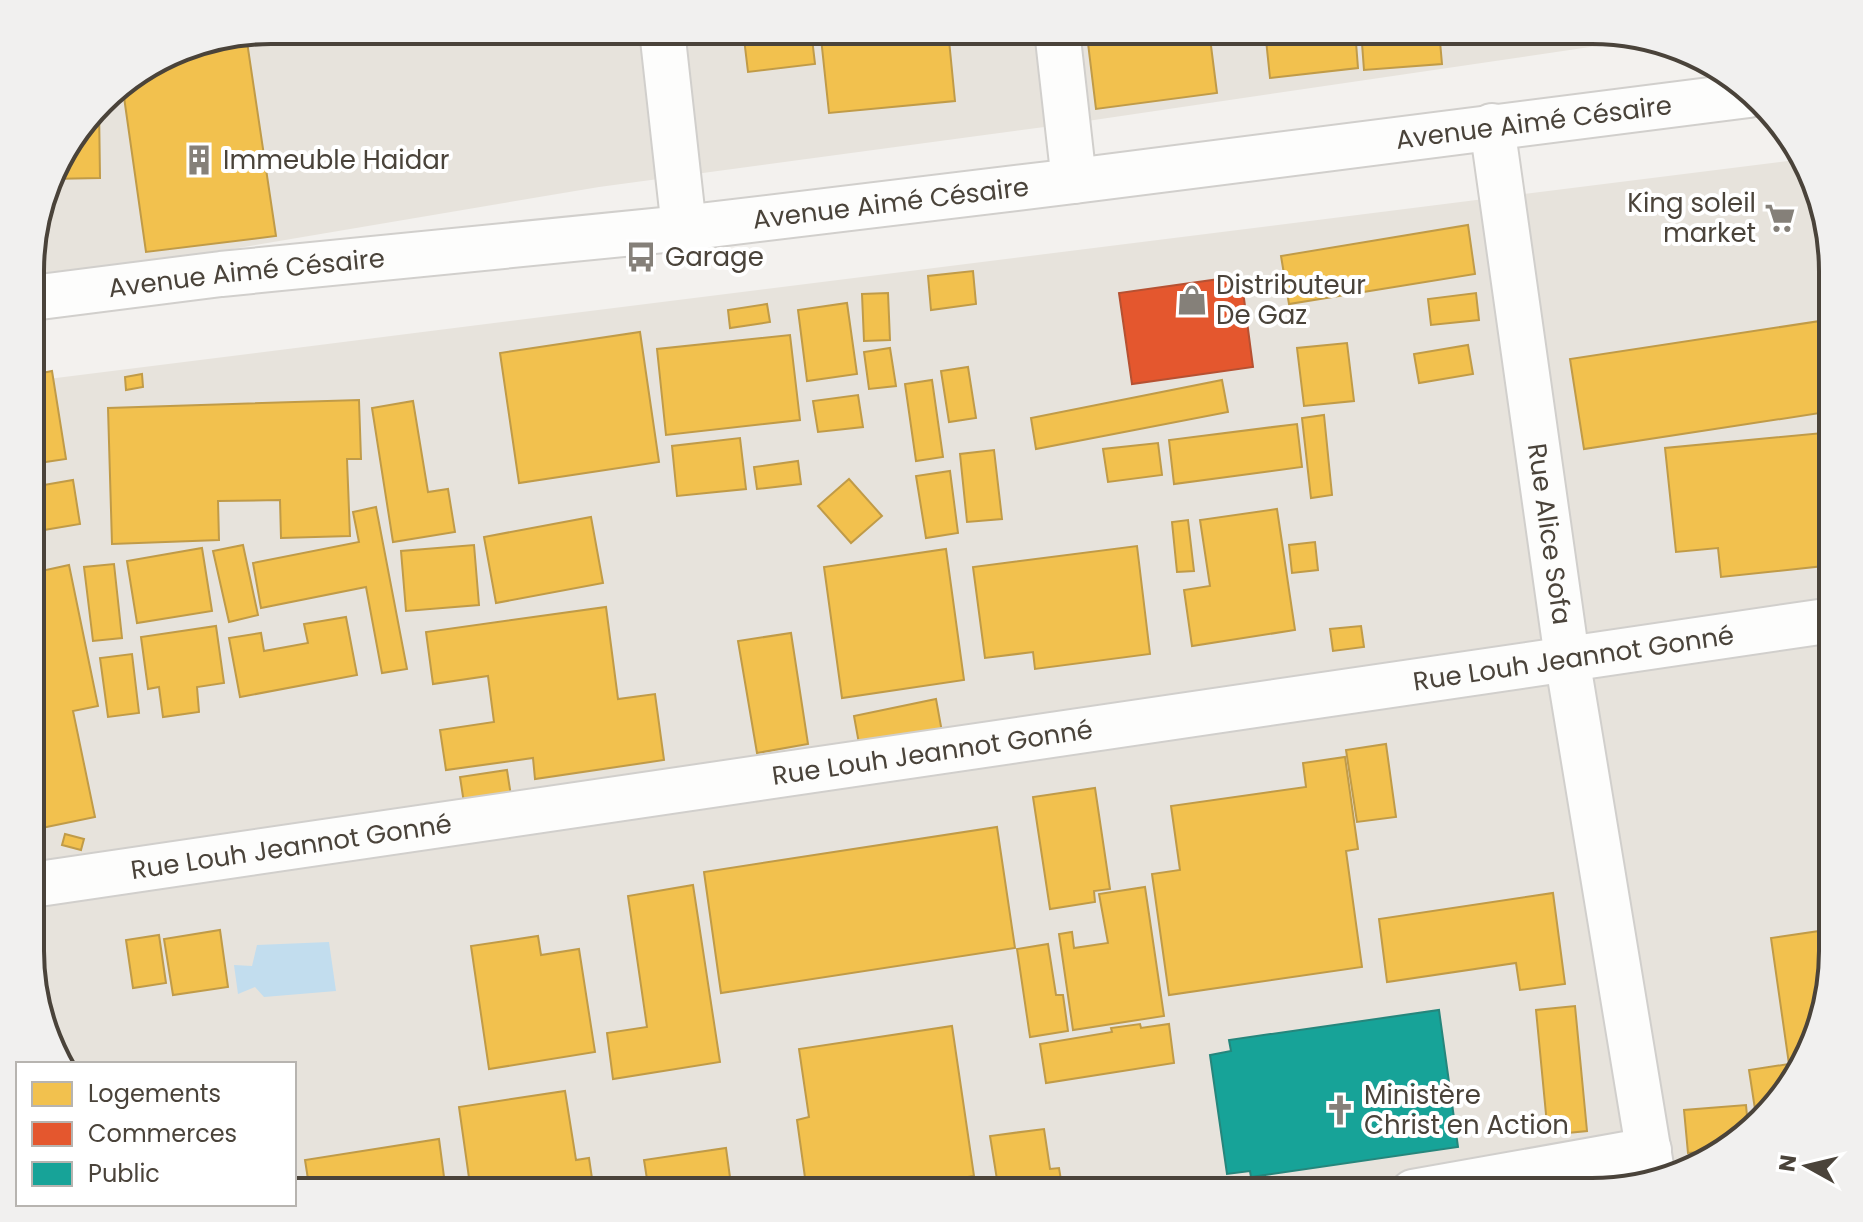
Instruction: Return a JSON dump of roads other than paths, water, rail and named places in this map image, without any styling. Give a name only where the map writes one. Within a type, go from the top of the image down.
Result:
[{"type":"street","points":[[664,44],[684,228]]},
{"type":"street","points":[[1059,44],[1074,181]]},
{"type":"street","name":"Avenue Aimé Césaire","points":[[44,296],[221,274],[684,228],[1737,96]]},
{"type":"street","name":"Rue Alice Sofa","points":[[1492,126],[1567,658],[1657,1168]]},
{"type":"street","name":"Rue Louh Jeannot Gonné","points":[[44,883],[1819,622]]},
{"type":"street","points":[[1562,1178],[1653,1169]]},
{"type":"water","points":[[329,942],[336,991],[264,997],[255,987],[238,994],[234,965],[252,966],[257,945]]},
{"type":"place","name":"Immeuble Haidar","points":[[199,160]]},
{"type":"place","name":"King soleil market","points":[[1780,218]]},
{"type":"place","name":"Garage","points":[[641,257]]},
{"type":"place","name":"Distributeur De Gaz","points":[[1192,300]]},
{"type":"place","name":"Ministère Christ en Action","points":[[1340,1110]]}]
